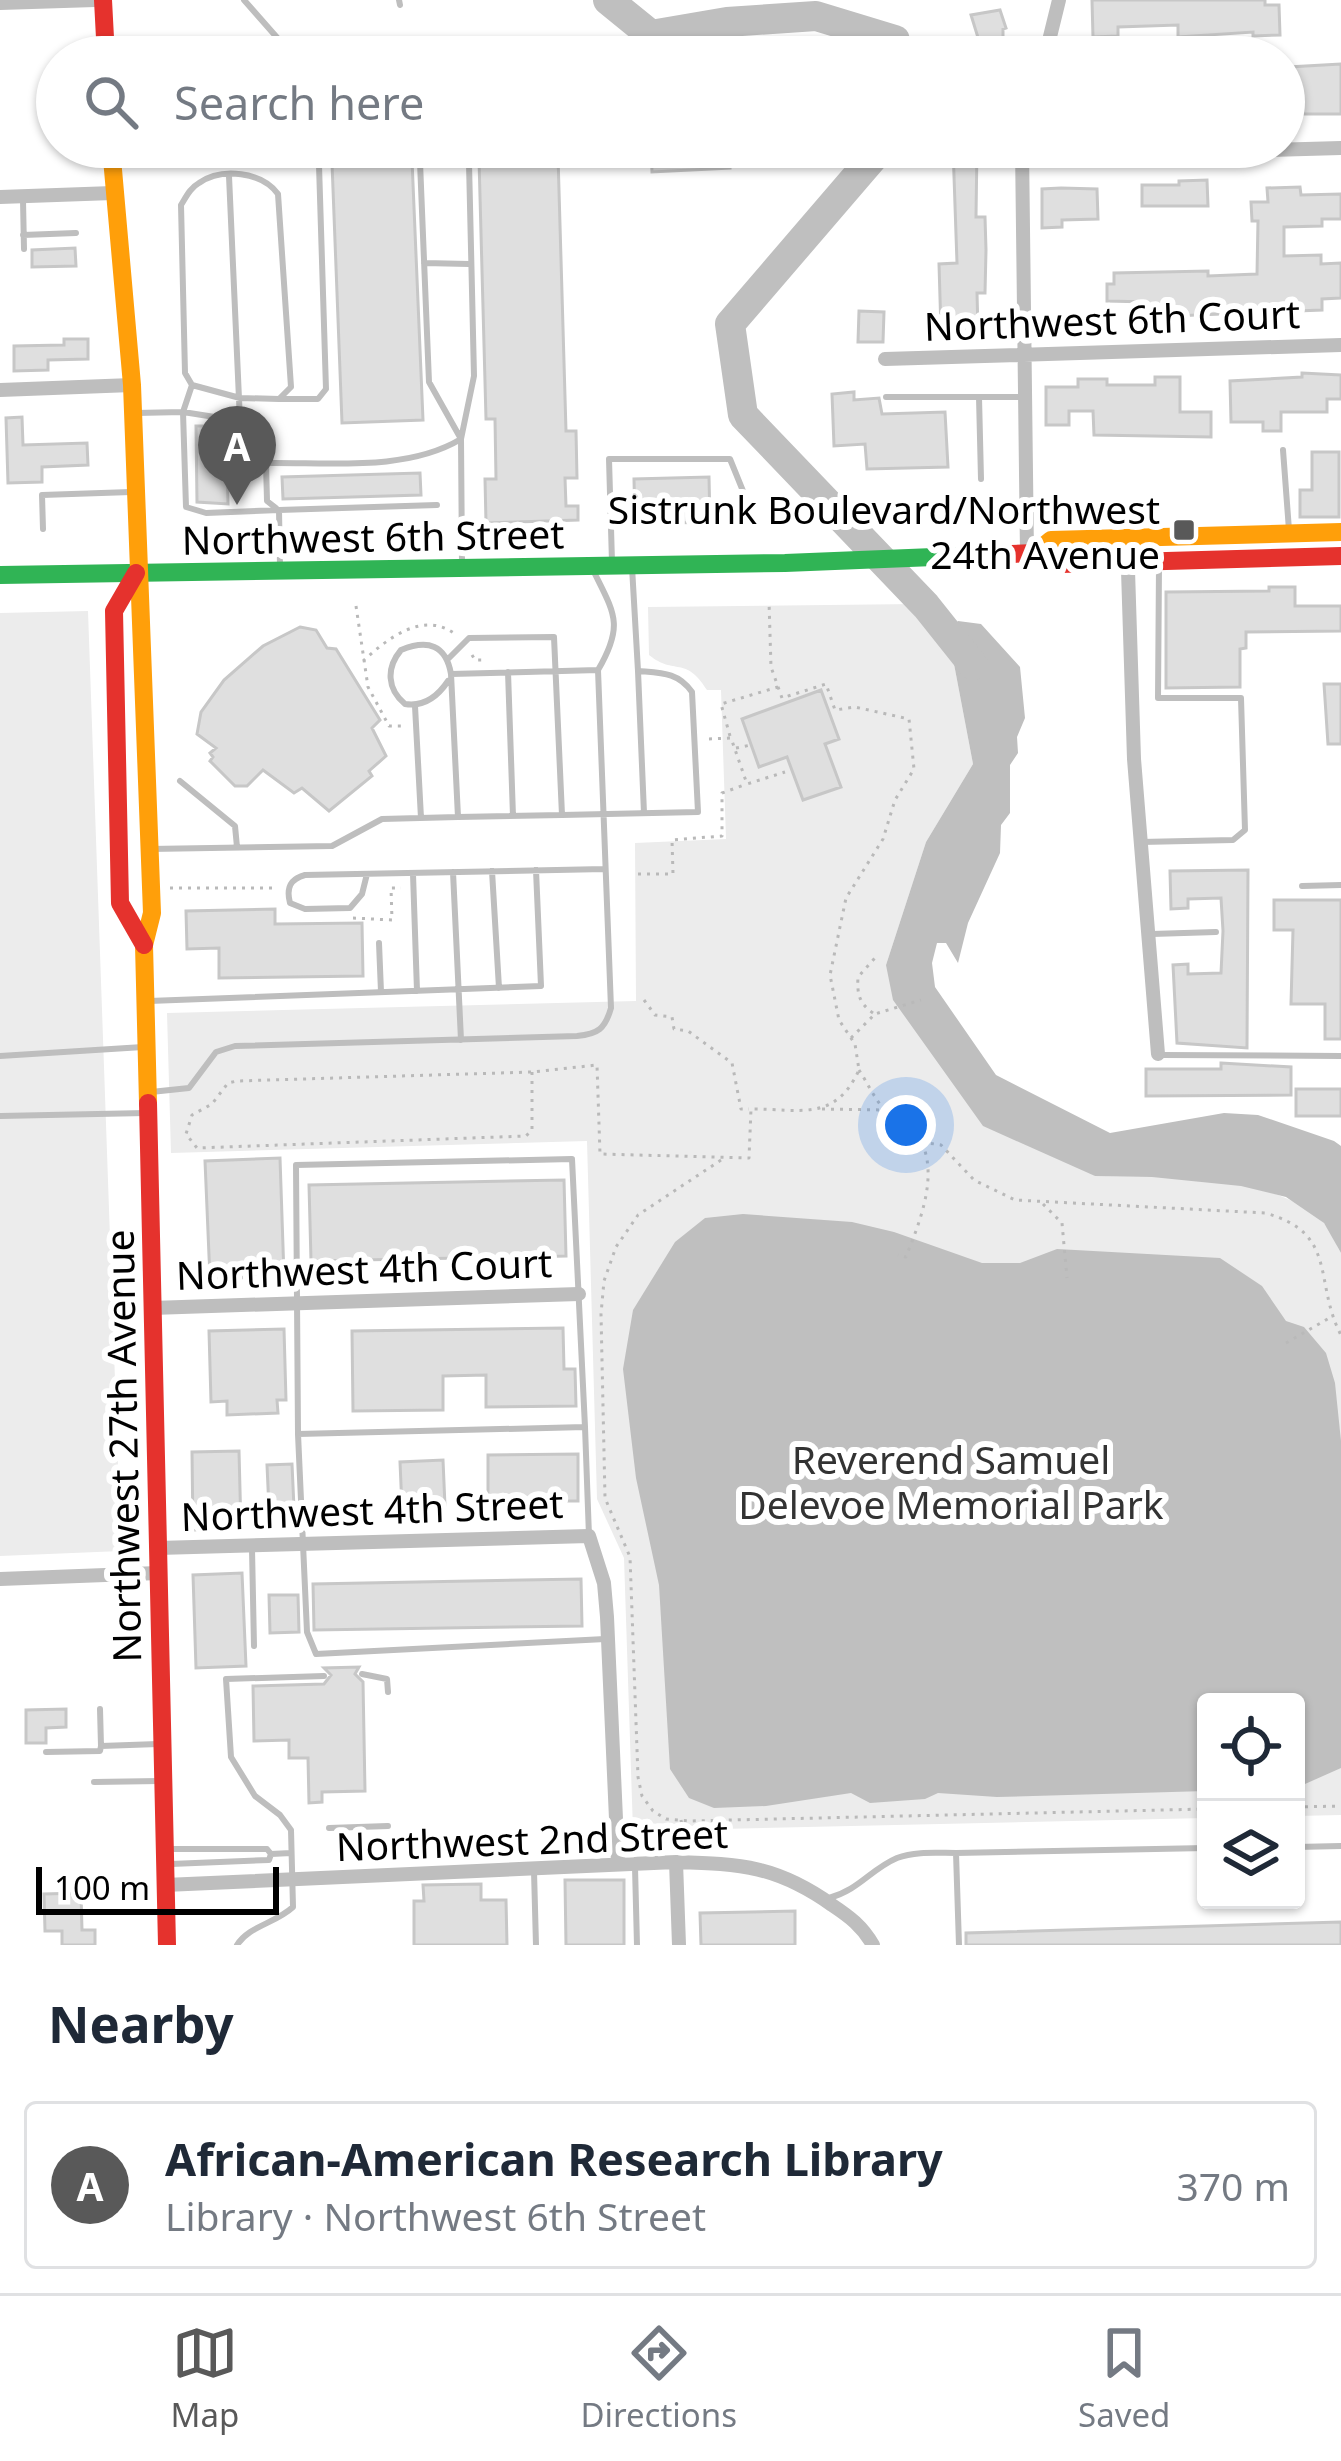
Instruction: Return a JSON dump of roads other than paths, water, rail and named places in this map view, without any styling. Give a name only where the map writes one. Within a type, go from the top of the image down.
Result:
[{"type":"street","points":[[0,3],[99,0],[103,36]]},
{"type":"street","points":[[1050,36],[1059,0]]},
{"type":"street","points":[[1305,148],[1341,148]]},
{"type":"street","name":"Northwest 27th Avenue","points":[[112,168],[132,386],[152,913],[144,945],[166,1945]]},
{"type":"street","points":[[1021,168],[1031,554]]},
{"type":"street","points":[[0,197],[113,194]]},
{"type":"street","name":"Northwest 6th Court","points":[[885,359],[1341,345]]},
{"type":"street","points":[[0,390],[132,386]]},
{"type":"street","name":"Northwest 6th Street","points":[[1031,554],[1051,540],[1341,532]]},
{"type":"street","points":[[1127,538],[1133,760],[1158,1054]]},
{"type":"street","name":"Northwest 6th Street","points":[[0,575],[785,563],[1031,554],[1061,564],[1341,556]]},
{"type":"street","name":"Northwest 27th Avenue","points":[[136,573],[114,610],[119,904],[144,945]]},
{"type":"street","name":"Northwest 4th Court","points":[[152,1308],[579,1294]]},
{"type":"street","points":[[589,1536],[604,1583],[619,1864]]},
{"type":"street","name":"Northwest 4th Street","points":[[158,1548],[589,1536]]},
{"type":"street","name":"Northwest 4th Street","points":[[0,1579],[158,1573]]},
{"type":"street","points":[[676,1862],[679,1945]]},
{"type":"street","name":"Northwest 2nd Street","points":[[165,1885],[619,1864],[739,1864],[797,1880],[862,1927],[873,1945]]},
{"type":"lane","points":[[244,0],[276,36]]},
{"type":"lane","points":[[279,400],[291,387],[278,194],[269,182],[253,175],[209,177],[193,186],[181,206],[185,373],[192,385],[240,398],[279,400],[318,399],[326,389],[319,168]]},
{"type":"lane","points":[[420,168],[429,382],[461,439]]},
{"type":"lane","points":[[462,568],[461,439],[474,376],[469,168]]},
{"type":"lane","points":[[229,176],[240,421],[266,463],[267,501],[279,510]]},
{"type":"lane","points":[[23,196],[24,249]]},
{"type":"lane","points":[[23,236],[76,233]]},
{"type":"lane","points":[[424,263],[470,264]]},
{"type":"lane","points":[[192,385],[183,412],[186,507],[206,513],[437,505]]},
{"type":"lane","points":[[886,397],[1025,397]]},
{"type":"lane","points":[[979,397],[981,479]]},
{"type":"lane","points":[[132,413],[183,412],[240,421]]},
{"type":"lane","points":[[266,463],[404,459],[442,450],[461,439]]},
{"type":"lane","points":[[1283,449],[1289,534]]},
{"type":"lane","points":[[644,813],[638,671],[609,459],[730,459],[756,523]]},
{"type":"lane","points":[[43,529],[42,495],[134,492]]},
{"type":"lane","points":[[279,510],[280,571]]},
{"type":"lane","points":[[1141,842],[1233,840],[1245,830],[1241,698],[1158,698],[1160,562]]},
{"type":"lane","points":[[2,1128],[3,1116],[148,1102],[189,1088],[215,1052],[235,1046],[577,1036],[595,1034],[607,1024],[598,670],[616,630],[614,613],[591,566]]},
{"type":"lane","points":[[448,659],[470,638],[554,637],[562,815]]},
{"type":"lane","points":[[451,674],[438,695],[415,706],[405,704],[391,686],[394,659],[401,650],[428,644],[440,647],[448,659],[451,674],[458,817]]},
{"type":"lane","points":[[451,674],[598,670]]},
{"type":"lane","points":[[148,849],[332,846],[382,819],[698,812],[692,692],[684,681],[667,673],[638,671]]},
{"type":"lane","points":[[508,672],[513,816]]},
{"type":"lane","points":[[415,706],[421,818]]},
{"type":"lane","points":[[180,781],[235,826],[237,848]]},
{"type":"lane","points":[[367,874],[362,894],[350,908],[305,909],[290,903],[289,886],[294,878],[367,874],[605,869]]},
{"type":"lane","points":[[146,1000],[541,986],[536,870]]},
{"type":"lane","points":[[492,871],[499,988]]},
{"type":"lane","points":[[453,872],[461,1040]]},
{"type":"lane","points":[[413,873],[417,991]]},
{"type":"lane","points":[[1302,886],[1341,885]]},
{"type":"lane","points":[[1148,934],[1216,932]]},
{"type":"lane","points":[[380,943],[381,992]]},
{"type":"lane","points":[[1,1054],[147,1047]]},
{"type":"lane","points":[[1158,1054],[1341,1056]]},
{"type":"lane","points":[[589,1536],[572,1159],[296,1166],[302,1544],[307,1632],[316,1654],[608,1639]]},
{"type":"lane","points":[[298,1434],[586,1427]]},
{"type":"lane","points":[[252,1546],[254,1646]]},
{"type":"lane","points":[[362,1674],[387,1679],[388,1692]]},
{"type":"lane","points":[[237,1945],[243,1936],[292,1907],[291,1830],[255,1796],[231,1757],[226,1679],[324,1676]]},
{"type":"lane","points":[[46,1752],[100,1751],[100,1709]]},
{"type":"lane","points":[[101,1746],[162,1744]]},
{"type":"lane","points":[[94,1781],[163,1781]]},
{"type":"lane","points":[[329,1828],[388,1826]]},
{"type":"lane","points":[[1305,1847],[1341,1846]]},
{"type":"lane","points":[[825,1900],[852,1892],[895,1859],[917,1853],[1197,1848]]},
{"type":"lane","points":[[165,1857],[267,1849],[271,1854]]},
{"type":"lane","points":[[271,1854],[291,1853]]},
{"type":"lane","points":[[956,1853],[959,1945]]},
{"type":"lane","points":[[165,1857],[269,1860],[271,1854]]},
{"type":"lane","points":[[635,1864],[637,1945]]},
{"type":"lane","points":[[534,1868],[536,1945]]},
{"type":"waterway","points":[[608,0],[651,35],[727,22],[816,16],[882,36]]},
{"type":"waterway","points":[[864,168],[730,324],[743,415],[926,606],[973,665]]},
{"type":"place","name":"African-American Research Library","points":[[237,505]]},
{"type":"place","name":"Sistrunk Boulevard/Northwest 24th Avenue","points":[[1184,530]]},
{"type":"park label","name":"Reverend Samuel Delevoe Memorial Park","points":[[951,1480]]}]
